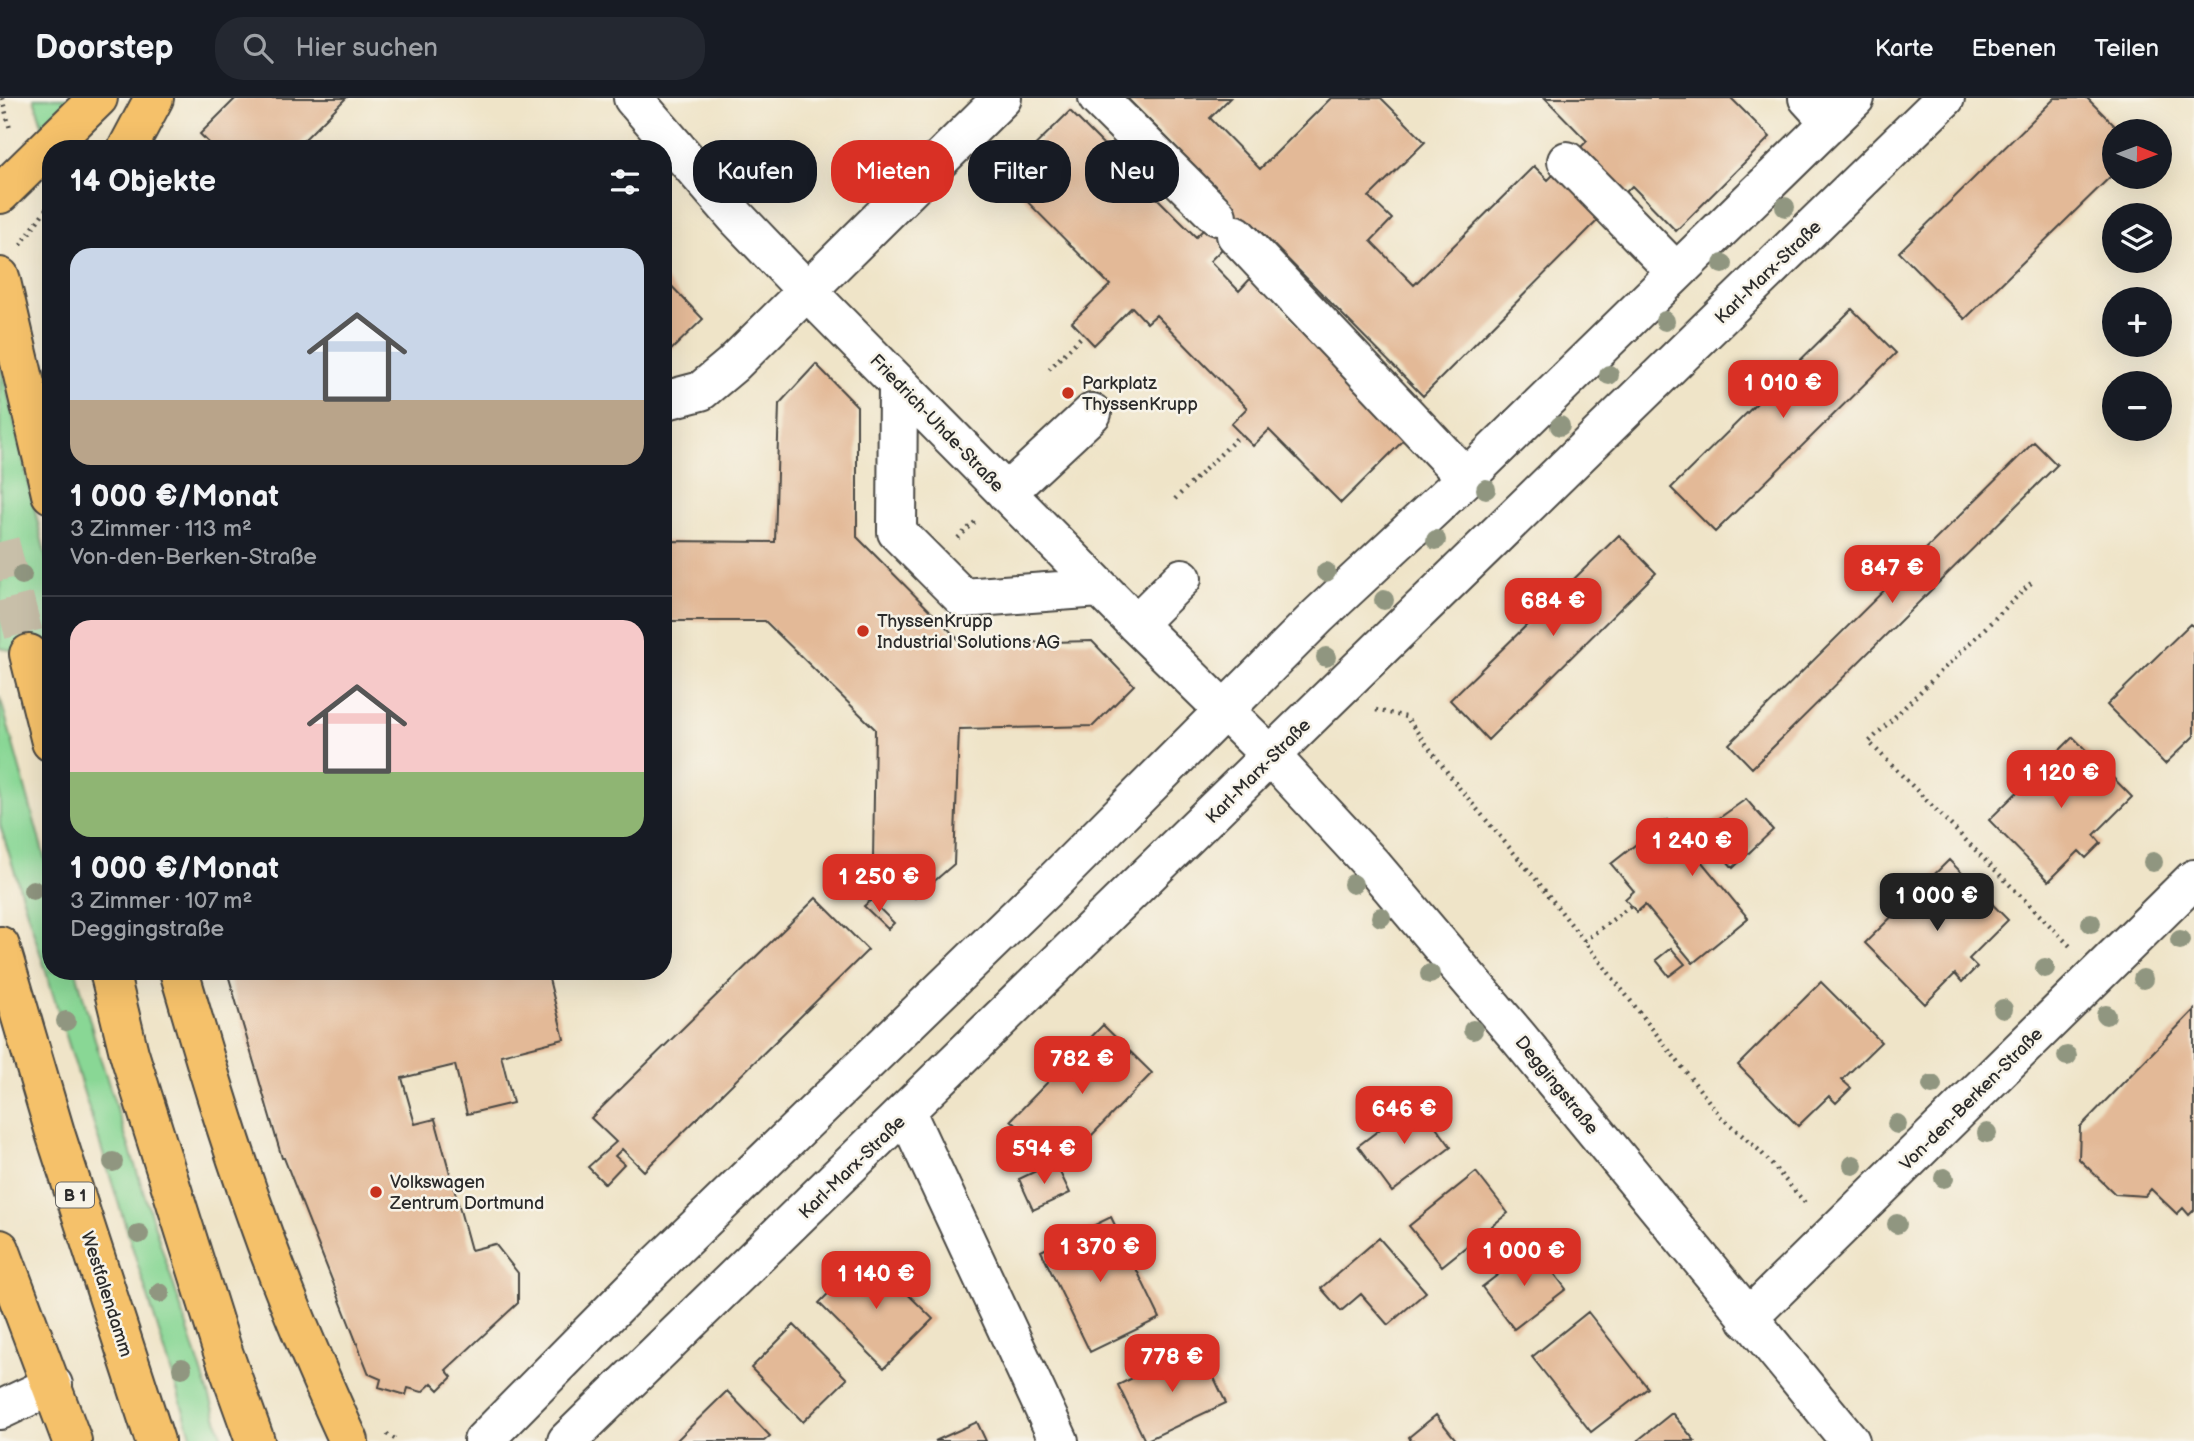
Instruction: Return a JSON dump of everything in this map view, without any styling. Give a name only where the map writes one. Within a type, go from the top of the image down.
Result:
[{"type":"main road","points":[[55,140],[98,98]]},
{"type":"main road","points":[[132,140],[154,98]]},
{"type":"main road","points":[[0,194],[42,153]]},
{"type":"main road","points":[[8,265],[42,446]]},
{"type":"main road","points":[[29,654],[42,705]]},
{"type":"main road","name":"Westfalendamm","points":[[0,946],[56,1136],[155,1441]]},
{"type":"main road","points":[[110,980],[133,1066],[222,1349],[255,1441]]},
{"type":"main road","points":[[182,980],[257,1217],[314,1364],[349,1441]]},
{"type":"main road","points":[[0,1249],[72,1441]]},
{"type":"street","name":"Friedrich-Uhde-Straße","points":[[633,98],[669,140]]},
{"type":"street","points":[[672,399],[701,391],[733,365],[1002,98]]},
{"type":"street","points":[[1098,98],[1226,225],[1466,478]]},
{"type":"street","name":"Karl-Marx-Straße","points":[[567,1441],[906,1114],[1262,748],[1331,698],[1945,98]]},
{"type":"street","points":[[483,1441],[642,1280],[1045,890],[1318,616],[1466,478],[1676,272],[1831,106]]},
{"type":"street","name":"Friedrich-Uhde-Straße","points":[[672,143],[736,217],[806,290],[1262,748]]},
{"type":"street","points":[[1567,161],[1676,272]]},
{"type":"street","points":[[898,383],[897,532],[964,598],[1100,588]]},
{"type":"street","points":[[1006,493],[1092,413]]},
{"type":"street","points":[[1136,624],[1182,579]]},
{"type":"street","name":"Deggingstraße","points":[[1262,748],[1374,867],[1438,942],[1850,1441]]},
{"type":"street","name":"Von-den-Berken-Straße","points":[[1747,1319],[2194,879]]},
{"type":"street","points":[[906,1114],[1059,1441]]},
{"type":"street","points":[[0,1410],[53,1385]]},
{"type":"path","points":[[2,98],[12,137]]},
{"type":"path","points":[[8,265],[42,215]]},
{"type":"path","points":[[1049,369],[1084,334]]},
{"type":"path","points":[[1175,499],[1241,434]]},
{"type":"path","points":[[2031,583],[1869,742],[2097,974]]},
{"type":"path","points":[[1331,698],[1406,718],[1721,1116],[1760,1151],[1833,1236]]},
{"type":"path","points":[[1584,941],[1631,906]]},
{"type":"green space","points":[[34,98],[73,98],[43,128]]},
{"type":"green space","points":[[0,361],[42,541],[42,660],[29,654],[0,648]]},
{"type":"green space","points":[[0,697],[42,849],[42,959],[0,825]]},
{"type":"green space","points":[[49,980],[79,980],[100,1057],[224,1441],[193,1441]]},
{"type":"building","points":[[236,98],[346,98],[304,140],[206,140],[200,134]]},
{"type":"building","points":[[1127,98],[1230,98],[1210,118],[1260,169],[1331,98],[1381,98],[1425,142],[1369,197],[1392,219],[1371,241],[1414,285],[1534,166],[1548,180],[1587,141],[1545,98],[1731,98],[1770,137],[1676,231],[1632,186],[1423,396],[1250,221],[1210,261],[1239,291],[1251,278],[1408,436],[1341,503],[1269,430],[1253,446],[1231,424],[1247,408],[1156,315],[1147,323],[1132,307],[1094,345],[1072,322],[1110,285],[1029,203],[1071,203],[1071,140],[1041,140],[1070,111],[1099,140],[1085,140],[1085,203],[1162,203],[1196,237],[1231,202],[1179,150],[1179,140],[1169,140]]},
{"type":"building","points":[[2055,98],[2087,98],[2108,119],[2102,119],[2102,185],[1965,319],[1899,252]]},
{"type":"building","points":[[672,286],[703,319],[672,349]]},
{"type":"building","points":[[1852,309],[1896,353],[1715,532],[1671,488]]},
{"type":"building","name":"ThyssenKrupp Industrial Solutions AG","points":[[816,364],[857,406],[857,537],[963,644],[1092,641],[1134,685],[1093,726],[959,729],[954,864],[915,898],[873,860],[875,729],[765,621],[672,621],[672,541],[775,542],[779,404]]},
{"type":"building","points":[[2034,442],[2057,465],[1752,768],[1729,744]]},
{"type":"building","points":[[1619,535],[1656,573],[1488,740],[1450,700]]},
{"type":"building","points":[[2190,624],[2194,627],[2194,736],[2165,764],[2107,705]]},
{"type":"building","points":[[2073,737],[2132,797],[2094,835],[2101,843],[2086,858],[2079,851],[2049,881],[1989,820]]},
{"type":"building","points":[[1746,799],[1773,830],[1733,868],[1716,848],[1701,861],[1748,918],[1693,963],[1645,905],[1637,912],[1625,899],[1634,891],[1611,864],[1667,820],[1688,845],[1703,834],[1701,831]]},
{"type":"building","points":[[1949,860],[2008,920],[1969,959],[1977,967],[1962,982],[1955,974],[1925,1004],[1865,943]]},
{"type":"building","points":[[816,898],[868,950],[644,1171],[622,1149],[615,1156],[624,1164],[605,1184],[588,1167],[616,1142],[591,1118]]},
{"type":"building","points":[[871,900],[894,923],[888,929],[864,906]]},
{"type":"building","points":[[1671,948],[1685,964],[1669,976],[1656,960]]},
{"type":"building","name":"Volkswagen Zentrum Dortmund","points":[[230,980],[549,980],[564,1039],[501,1055],[513,1103],[467,1114],[455,1065],[402,1078],[415,1124],[435,1119],[471,1250],[495,1244],[518,1273],[518,1303],[446,1370],[452,1377],[439,1390],[432,1383],[422,1392],[408,1388],[406,1395],[379,1387],[381,1379],[369,1374],[282,1158]]},
{"type":"building","points":[[1821,982],[1881,1042],[1842,1080],[1851,1088],[1836,1103],[1829,1096],[1798,1126],[1738,1065]]},
{"type":"building","points":[[2194,1010],[2194,1210],[2189,1215],[2183,1208],[2177,1214],[2151,1189],[2145,1196],[2115,1194],[2079,1159],[2080,1127]]},
{"type":"building","points":[[1103,1025],[1152,1073],[1061,1167],[1011,1120]]},
{"type":"building","points":[[1417,1101],[1451,1147],[1392,1192],[1358,1146]]},
{"type":"building","points":[[1055,1162],[1070,1193],[1033,1210],[1019,1179]]},
{"type":"building","points":[[1476,1172],[1508,1213],[1442,1266],[1409,1226]]},
{"type":"building","points":[[1111,1217],[1160,1318],[1090,1352],[1041,1251]]},
{"type":"building","points":[[1379,1238],[1426,1292],[1388,1325],[1361,1294],[1341,1311],[1321,1288]]},
{"type":"building","points":[[1534,1247],[1566,1289],[1514,1329],[1482,1287]]},
{"type":"building","points":[[867,1254],[933,1319],[884,1368],[819,1303]]},
{"type":"building","points":[[1588,1312],[1648,1388],[1591,1432],[1532,1357]]},
{"type":"building","points":[[794,1325],[847,1379],[803,1422],[751,1368]]},
{"type":"building","points":[[1199,1346],[1226,1403],[1145,1441],[1118,1385]]},
{"type":"building","points":[[727,1391],[770,1436],[764,1441],[676,1441]]},
{"type":"building","points":[[1672,1413],[1695,1441],[1637,1441]]},
{"type":"building","points":[[1436,1415],[1457,1441],[1411,1441],[1409,1437]]},
{"type":"building","points":[[977,1422],[986,1441],[935,1441]]},
{"type":"tunnel","points":[[0,542],[29,654]]},
{"type":"place","name":"Parkplatz ThyssenKrupp","points":[[1068,393]]},
{"type":"place","name":"ThyssenKrupp Industrial Solutions AG","points":[[863,631]]},
{"type":"place","name":"Volkswagen Zentrum Dortmund","points":[[376,1192]]}]
